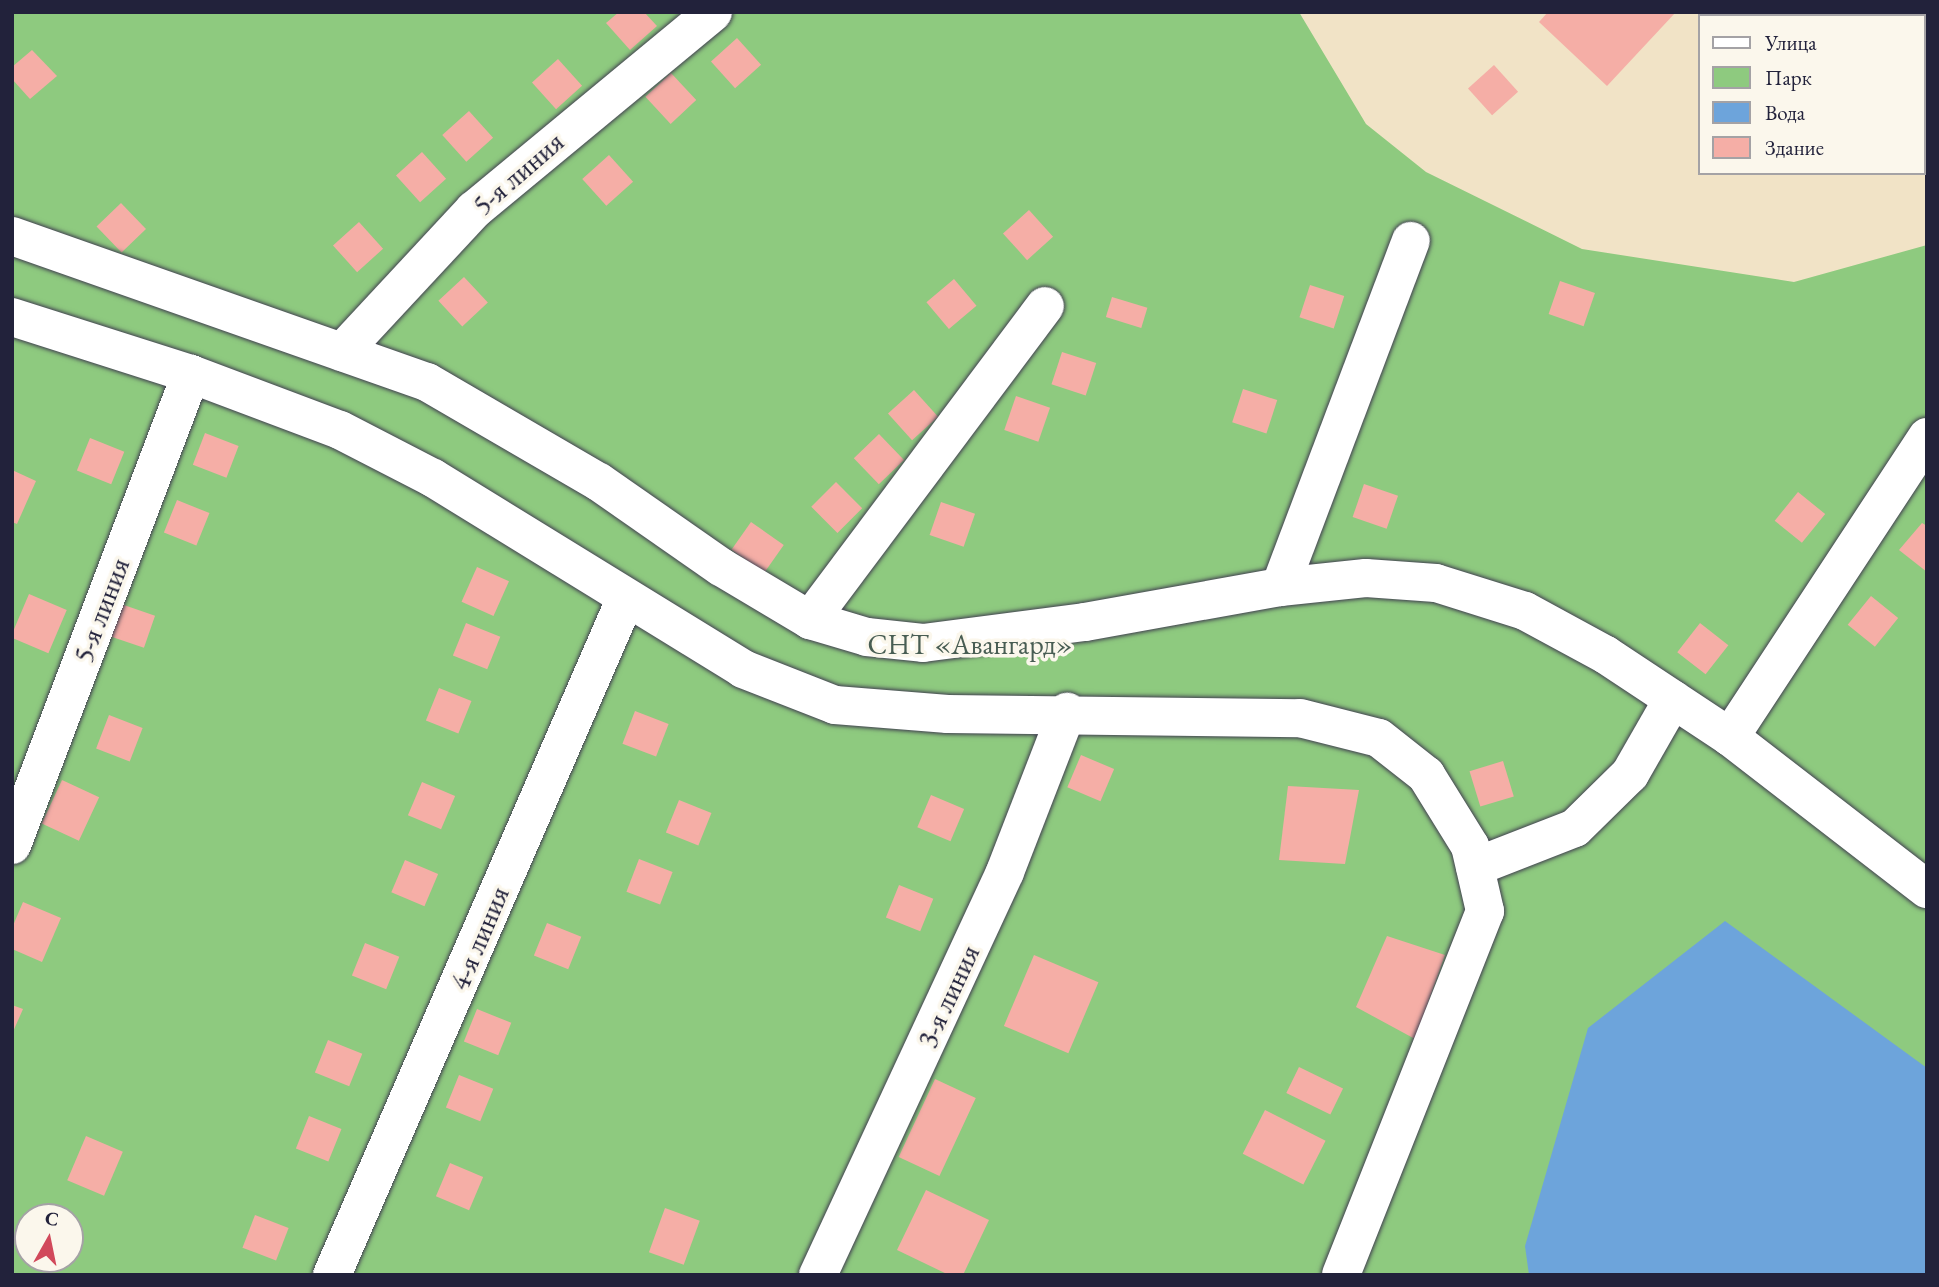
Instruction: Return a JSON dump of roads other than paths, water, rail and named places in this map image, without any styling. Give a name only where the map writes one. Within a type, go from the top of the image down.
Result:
[{"type":"street","name":"5-я линия","points":[[342,352],[474,210],[713,12]]},
{"type":"street","points":[[12,236],[427,382],[599,482],[721,567],[810,620],[867,637],[923,642],[1085,622],[1280,587],[1366,578],[1436,583],[1525,611],[1673,699],[1730,737],[1927,889]]},
{"type":"street","points":[[1280,587],[1410,241]]},
{"type":"street","points":[[810,620],[1045,306]]},
{"type":"street","points":[[12,317],[191,374],[340,430],[433,478],[625,600],[743,669],[835,705],[947,714],[1067,712],[1300,718],[1379,738],[1426,775],[1470,846],[1485,911],[1341,1275]]},
{"type":"street","name":"5-я линия","points":[[12,845],[191,374]]},
{"type":"street","points":[[1730,737],[1927,437]]},
{"type":"street","name":"4-я линия","points":[[332,1275],[625,600]]},
{"type":"street","points":[[1475,867],[1575,828],[1630,774],[1673,699]]},
{"type":"street","name":"3-я линия","points":[[818,1275],[1005,872],[1067,712]]},
{"type":"water","points":[[1725,921],[1927,1068],[1927,1275],[1529,1275],[1525,1246],[1588,1028]]},
{"type":"park label","name":"СНТ «Авангард»","points":[[970,644]]}]
